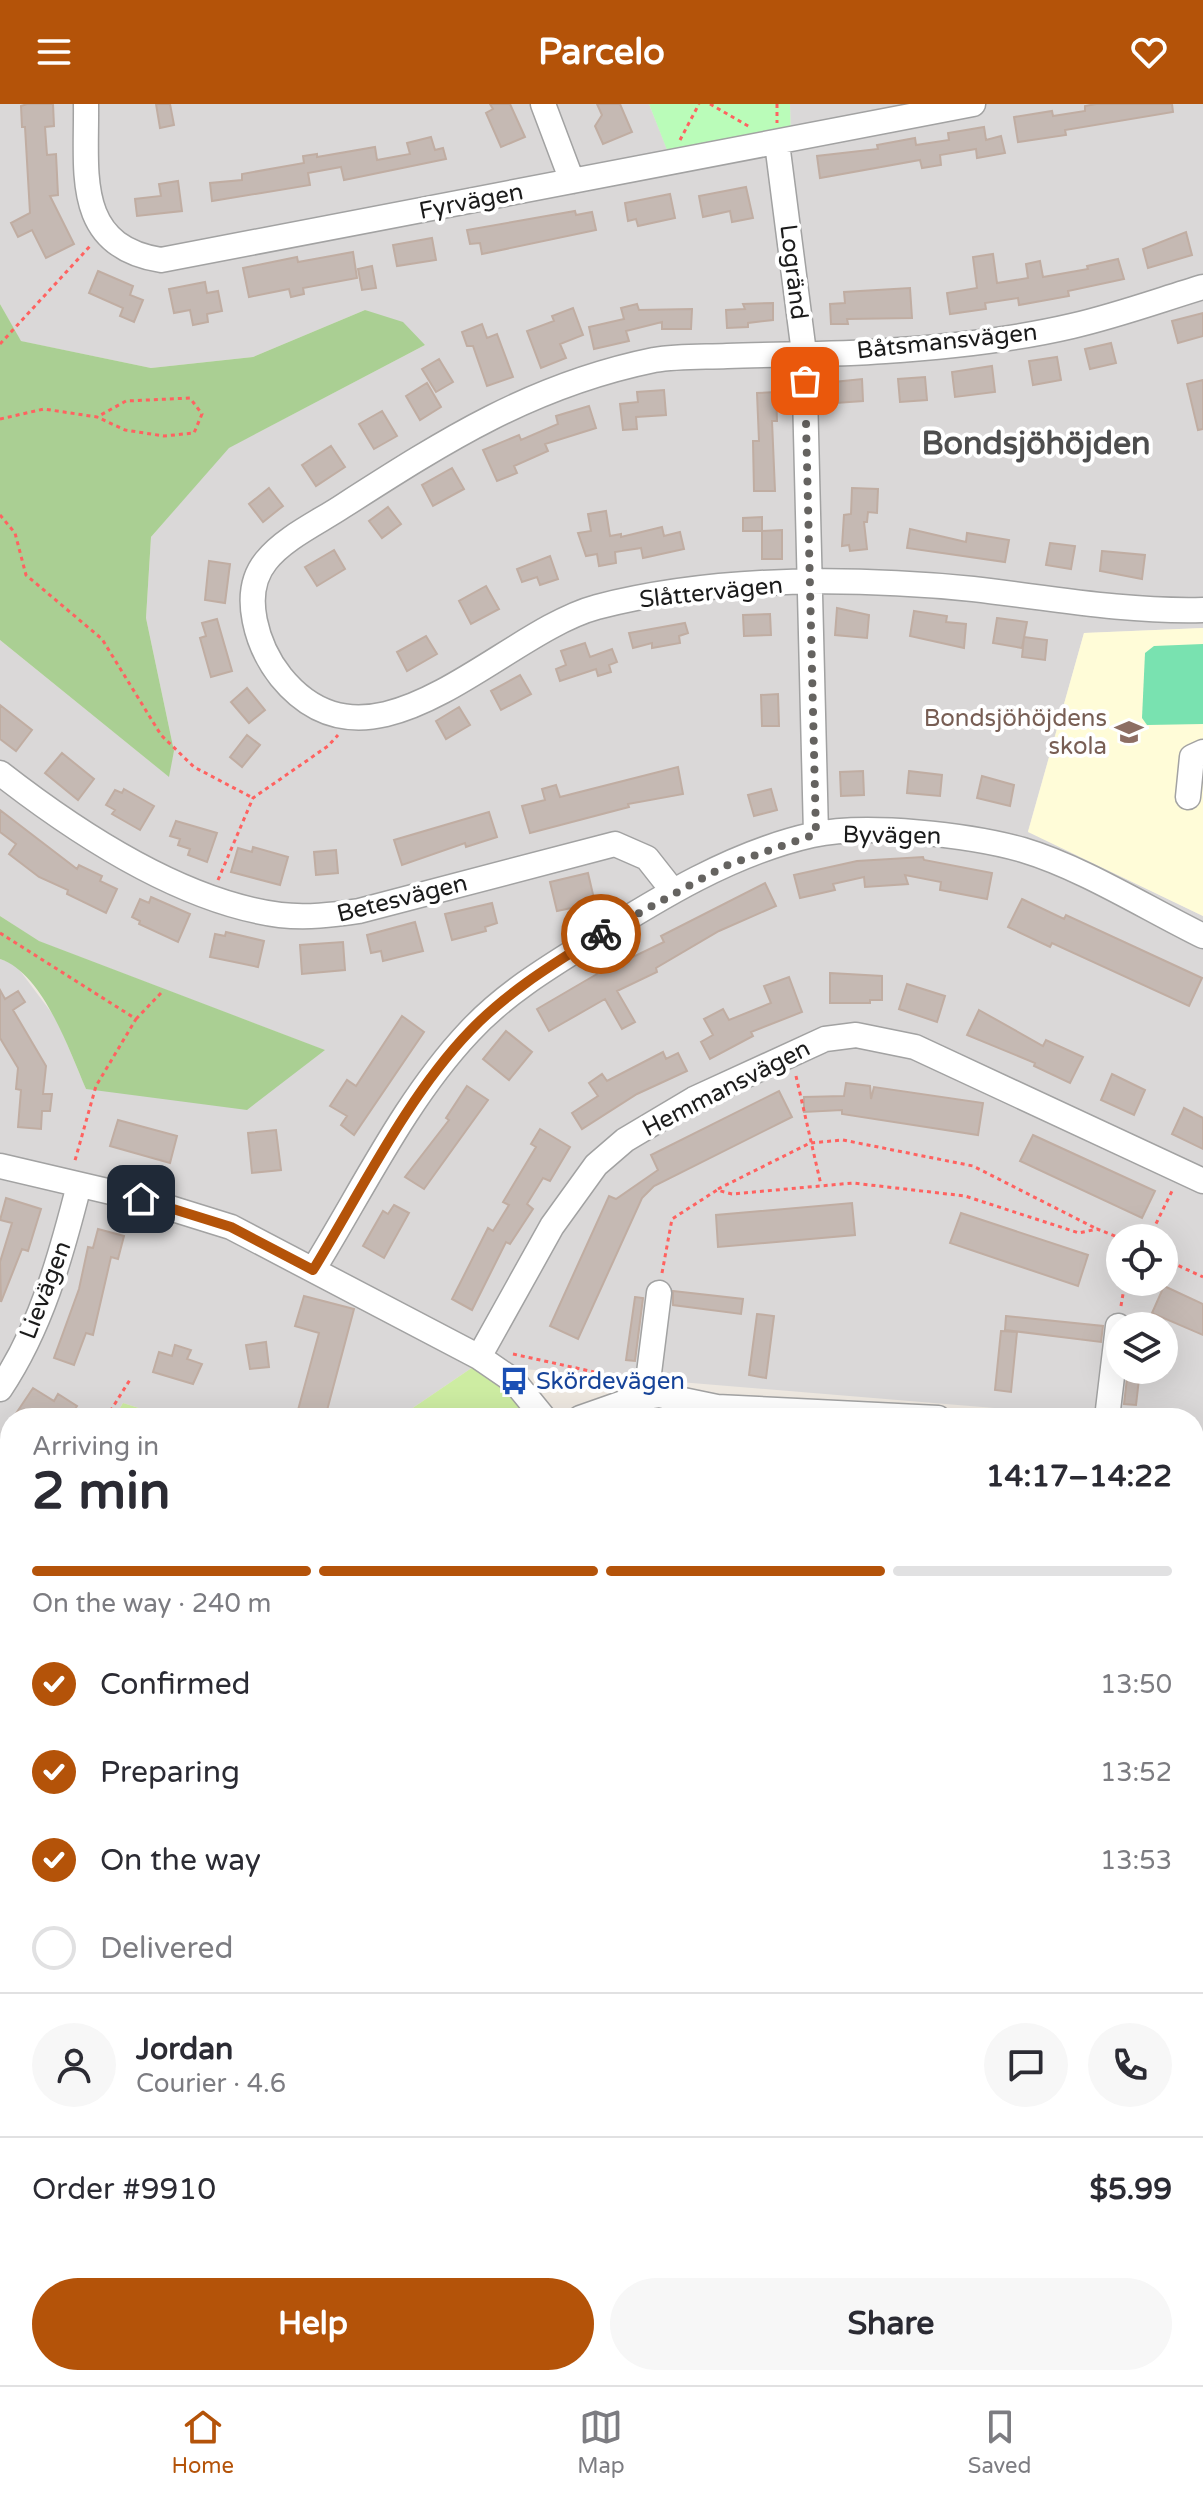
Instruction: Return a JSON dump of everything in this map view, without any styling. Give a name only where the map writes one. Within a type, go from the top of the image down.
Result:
[{"type":"street","points":[[86,104],[88,201],[104,232]]},
{"type":"street","points":[[543,104],[572,181]]},
{"type":"street","name":"Fyrvägen","points":[[104,232],[142,257],[176,258],[777,143],[889,112],[973,104]]},
{"type":"street","name":"Logränd","points":[[777,143],[804,353],[816,834]]},
{"type":"street","name":"Båtsmansvägen","points":[[338,509],[474,423],[555,386],[658,359],[883,351],[996,340],[1070,327],[1203,287]]},
{"type":"street","name":"Slåttervägen","points":[[338,509],[265,561],[253,601],[264,654],[282,678],[299,697],[323,711],[351,720],[382,718],[417,703],[554,624],[597,607],[694,588],[811,583],[908,584],[1104,606],[1203,610]]},
{"type":"street","points":[[1188,797],[1192,757],[1203,752]]},
{"type":"street","name":"Betesvägen","points":[[0,773],[63,821],[119,855],[241,907],[279,915],[320,917],[359,911],[615,844],[647,858],[673,891]]},
{"type":"street","name":"Byvägen","points":[[313,1270],[415,1103],[469,1031],[535,976],[673,891],[748,856],[816,834],[909,833],[1015,848],[1055,863],[1203,936]]},
{"type":"street","name":"Hemmansvägen","points":[[479,1357],[552,1226],[596,1165],[625,1140],[694,1099],[825,1039],[856,1035],[915,1047],[1203,1181]]},
{"type":"street","points":[[0,1166],[141,1199],[231,1227],[479,1357],[514,1381],[536,1408]]},
{"type":"street","name":"Lievägen","points":[[0,1389],[39,1315],[62,1254],[74,1184]]},
{"type":"street","points":[[646,1397],[659,1293]]},
{"type":"street","points":[[1108,1408],[1111,1384]]},
{"type":"street","points":[[611,1408],[659,1395],[730,1408]]},
{"type":"path","points":[[669,163],[699,104]]},
{"type":"path","points":[[710,104],[777,143]]},
{"type":"path","points":[[0,344],[104,232]]},
{"type":"path","points":[[0,419],[44,409],[97,417],[125,430],[164,436],[194,433],[202,414],[190,398],[126,401],[97,417]]},
{"type":"path","points":[[0,515],[15,533],[26,575],[102,639],[161,735],[194,767],[253,798]]},
{"type":"path","points":[[212,896],[238,825],[253,798],[328,746],[351,720]]},
{"type":"path","points":[[0,933],[136,1019]]},
{"type":"path","points":[[74,1184],[96,1086],[136,1019],[161,993]]},
{"type":"path","points":[[794,1068],[821,1185]]},
{"type":"path","points":[[659,1293],[672,1219],[717,1190],[810,1143],[843,1140],[962,1163],[1106,1233]]},
{"type":"path","points":[[717,1190],[732,1194],[853,1183],[965,1196],[1079,1233],[1097,1229]]},
{"type":"path","points":[[1156,1224],[1173,1189]]},
{"type":"path","points":[[1178,1265],[1203,1277]]},
{"type":"path","points":[[479,1357],[512,1354],[631,1380],[646,1397]]},
{"type":"path","points":[[523,1364],[527,1357]]},
{"type":"path","points":[[112,1408],[131,1378]]},
{"type":"shaded area","points":[[0,104],[649,104],[673,164],[791,144],[790,104],[1203,104],[1203,628],[1084,633],[1028,831],[1203,916],[1203,1408],[993,1408],[476,1365],[413,1408],[139,1408],[123,1403],[120,1408],[0,1408],[0,959],[15,964],[57,1020],[86,1089],[324,1050],[38,941],[0,916],[0,640],[168,776],[174,751],[146,618],[151,537],[228,448],[425,345],[365,310],[253,357],[151,368],[20,341],[0,304]]},
{"type":"shaded area","name":"Bondsjöhöjdens skola","points":[[1203,628],[1203,916],[1028,832],[1084,633]]},
{"type":"green space","points":[[649,104],[790,104],[791,144],[673,165]]},
{"type":"green space","points":[[0,304],[21,341],[151,368],[253,357],[365,310],[403,322],[425,345],[229,448],[151,537],[146,618],[174,751],[169,777],[0,640]]},
{"type":"green space","points":[[1203,644],[1203,724],[1147,725],[1142,718],[1145,653],[1154,646]]},
{"type":"green space","points":[[0,916],[39,941],[325,1050],[247,1110],[86,1089],[63,1034],[42,996],[15,967],[0,959]]},
{"type":"green space","points":[[476,1365],[519,1408],[413,1408]]},
{"type":"green space","points":[[123,1403],[139,1408],[120,1408]]},
{"type":"building","points":[[53,104],[54,126],[45,127],[47,155],[56,154],[58,195],[50,196],[74,244],[46,258],[32,230],[18,237],[11,223],[30,213],[21,106]]},
{"type":"building","points":[[156,104],[170,104],[174,125],[160,128]]},
{"type":"building","points":[[490,104],[510,104],[525,137],[501,147],[486,113],[493,109]]},
{"type":"building","points":[[597,104],[620,104],[632,132],[603,144],[595,126],[602,115]]},
{"type":"building","points":[[1172,104],[1173,112],[1065,130],[1066,135],[1018,142],[1014,117],[1052,111],[1053,116],[1085,111],[1085,106]]},
{"type":"building","points":[[984,127],[986,140],[1001,136],[1005,153],[977,158],[976,149],[940,155],[941,165],[922,168],[920,160],[820,178],[817,156],[878,149],[877,145],[915,138],[916,145],[949,140],[948,133]]},
{"type":"building","points":[[431,137],[435,150],[443,148],[446,159],[344,180],[341,167],[308,173],[310,185],[212,201],[210,183],[242,180],[242,174],[304,163],[303,156],[317,154],[317,157],[375,147],[377,160],[410,154],[407,143]]},
{"type":"building","points":[[178,181],[182,211],[137,216],[135,199],[161,196],[159,184]]},
{"type":"building","points":[[746,187],[753,218],[732,222],[730,211],[703,217],[699,196]]},
{"type":"building","points":[[670,194],[675,218],[638,226],[636,219],[628,221],[625,203]]},
{"type":"building","points":[[575,211],[576,215],[592,212],[596,230],[482,254],[480,243],[470,244],[467,230]]},
{"type":"building","points":[[1186,232],[1192,255],[1148,268],[1143,249]]},
{"type":"building","points":[[432,238],[436,260],[397,266],[393,245]]},
{"type":"building","points":[[353,252],[357,278],[303,288],[304,294],[291,297],[289,289],[249,297],[243,268],[297,257],[298,262]]},
{"type":"building","points":[[993,254],[997,283],[1028,278],[1026,264],[1040,261],[1043,277],[1088,269],[1087,266],[1118,259],[1124,279],[1068,291],[1069,296],[1019,305],[1018,298],[985,303],[986,309],[950,314],[947,293],[977,288],[973,257]]},
{"type":"building","points":[[372,266],[376,288],[362,290],[358,269]]},
{"type":"building","points":[[98,271],[133,286],[130,295],[143,300],[134,322],[120,316],[123,308],[89,293]]},
{"type":"building","points":[[205,282],[207,293],[218,291],[222,311],[207,314],[208,322],[193,325],[190,310],[174,313],[169,289]]},
{"type":"building","points":[[910,288],[912,318],[847,319],[848,324],[831,324],[830,304],[845,303],[844,292]]},
{"type":"building","points":[[773,303],[773,320],[748,323],[748,327],[727,328],[726,310],[745,309],[743,304]]},
{"type":"building","points":[[637,304],[639,310],[692,309],[691,329],[662,329],[662,322],[626,331],[629,341],[594,349],[589,327],[624,319],[621,308]]},
{"type":"building","points":[[573,308],[583,335],[560,344],[566,358],[541,368],[527,331],[554,321],[552,316]]},
{"type":"building","points":[[1203,313],[1203,336],[1178,343],[1172,321]]},
{"type":"building","points":[[482,324],[487,338],[497,334],[513,377],[487,386],[473,346],[467,346],[462,332]]},
{"type":"building","points":[[1111,343],[1116,363],[1090,369],[1085,349]]},
{"type":"building","points":[[1057,357],[1061,380],[1033,385],[1029,361]]},
{"type":"building","points":[[439,359],[453,382],[436,392],[422,369]]},
{"type":"building","points":[[992,366],[995,392],[955,397],[952,372]]},
{"type":"building","points":[[925,377],[927,400],[900,402],[898,379]]},
{"type":"building","points":[[862,379],[863,401],[836,403],[834,382]]},
{"type":"building","points":[[1203,380],[1203,429],[1198,430],[1187,384]]},
{"type":"building","points":[[427,383],[441,407],[420,420],[406,396]]},
{"type":"building","points":[[664,390],[666,415],[636,417],[637,429],[623,430],[620,404],[638,402],[637,392]]},
{"type":"building","points":[[776,392],[777,421],[772,421],[775,491],[754,491],[753,441],[759,441],[757,393]]},
{"type":"building","points":[[589,406],[596,428],[545,444],[548,451],[514,466],[517,473],[497,481],[483,450],[519,435],[521,440],[558,424],[556,416]]},
{"type":"building","points":[[382,411],[397,436],[374,449],[359,424]]},
{"type":"building","points":[[331,446],[345,467],[316,486],[302,465]]},
{"type":"building","points":[[452,468],[464,489],[433,506],[422,485]]},
{"type":"building","points":[[269,488],[283,506],[263,522],[249,504]]},
{"type":"building","points":[[852,488],[878,489],[877,513],[868,512],[867,522],[864,522],[867,549],[850,551],[849,545],[842,546],[844,515],[851,514]]},
{"type":"building","points":[[388,507],[401,524],[382,538],[369,521]]},
{"type":"building","points":[[606,511],[610,536],[621,534],[621,537],[662,527],[664,536],[680,532],[684,549],[643,558],[641,548],[615,552],[616,563],[599,566],[597,554],[586,556],[578,533],[591,531],[588,514]]},
{"type":"building","points":[[762,517],[762,531],[743,531],[743,518]]},
{"type":"building","points":[[910,529],[966,542],[967,533],[1009,540],[1005,562],[907,548]]},
{"type":"building","points":[[782,530],[782,559],[762,559],[762,531]]},
{"type":"building","points":[[1050,543],[1075,546],[1071,569],[1046,565]]},
{"type":"building","points":[[334,550],[345,569],[317,586],[305,567]]},
{"type":"building","points":[[1102,551],[1145,555],[1142,579],[1100,571]]},
{"type":"building","points":[[550,556],[558,579],[540,585],[537,577],[522,582],[517,569]]},
{"type":"building","points":[[209,561],[230,564],[225,603],[205,600]]},
{"type":"building","points":[[486,586],[499,609],[471,624],[459,601]]},
{"type":"building","points":[[837,608],[869,615],[867,638],[835,635]]},
{"type":"building","points":[[914,611],[947,616],[946,622],[966,624],[964,648],[910,636]]},
{"type":"building","points":[[770,614],[771,635],[744,636],[743,615]]},
{"type":"building","points":[[997,618],[1027,622],[1022,648],[993,643]]},
{"type":"building","points":[[217,619],[232,671],[211,677],[200,638],[206,636],[202,623]]},
{"type":"building","points":[[685,623],[688,633],[679,636],[680,643],[652,648],[652,643],[633,648],[629,633]]},
{"type":"building","points":[[426,636],[437,654],[407,671],[397,652]]},
{"type":"building","points":[[1024,637],[1047,640],[1045,660],[1022,657]]},
{"type":"building","points":[[585,643],[590,657],[612,649],[617,662],[609,665],[611,672],[598,676],[596,669],[560,681],[556,669],[566,665],[561,651]]},
{"type":"building","points":[[520,675],[531,694],[501,710],[491,691]]},
{"type":"building","points":[[247,688],[265,710],[249,723],[231,702]]},
{"type":"building","points":[[778,694],[779,726],[762,726],[761,695]]},
{"type":"building","points":[[0,705],[32,730],[16,751],[0,739]]},
{"type":"building","points":[[459,707],[470,725],[446,739],[436,721]]},
{"type":"building","points":[[247,735],[260,745],[242,767],[230,757]]},
{"type":"building","points":[[62,753],[94,779],[78,800],[45,773]]},
{"type":"building","points":[[678,767],[683,794],[628,804],[629,807],[530,833],[522,806],[545,800],[542,789],[556,785],[560,797]]},
{"type":"building","points":[[863,771],[864,795],[841,796],[840,772]]},
{"type":"building","points":[[909,771],[942,775],[940,796],[907,793]]},
{"type":"building","points":[[982,776],[1014,785],[1010,806],[977,798]]},
{"type":"building","points":[[124,789],[154,806],[140,830],[112,814],[115,810],[106,805],[115,790],[122,793]]},
{"type":"building","points":[[771,789],[777,810],[754,816],[748,795]]},
{"type":"building","points":[[0,810],[77,869],[79,865],[102,876],[100,881],[117,889],[106,913],[39,877],[9,854],[16,844],[0,832]]},
{"type":"building","points":[[489,812],[497,837],[466,847],[465,843],[402,865],[394,840]]},
{"type":"building","points":[[176,821],[217,833],[207,862],[188,855],[190,849],[178,845],[180,839],[170,836]]},
{"type":"building","points":[[253,847],[288,857],[280,885],[231,872],[238,848],[252,852]]},
{"type":"building","points":[[336,850],[338,873],[316,875],[314,852]]},
{"type":"building","points":[[923,857],[924,860],[992,873],[987,899],[940,890],[941,882],[905,875],[908,884],[865,887],[864,877],[833,884],[835,890],[800,898],[794,875],[857,861]]},
{"type":"building","points":[[588,873],[595,903],[557,911],[550,882]]},
{"type":"building","points":[[765,883],[776,906],[719,931],[656,968],[657,972],[617,991],[635,1022],[622,1029],[605,999],[549,1031],[537,1009],[597,974],[594,969],[630,952],[633,957],[664,942],[661,936]]},
{"type":"building","points":[[151,897],[190,914],[178,942],[139,924],[140,921],[132,917],[140,899],[149,903]]},
{"type":"building","points":[[1022,899],[1064,919],[1066,915],[1202,978],[1189,1006],[1052,943],[1050,947],[1008,927]]},
{"type":"building","points":[[492,903],[497,923],[485,927],[486,931],[452,940],[445,914]]},
{"type":"building","points":[[415,922],[423,951],[383,961],[381,951],[371,953],[367,935]]},
{"type":"building","points":[[226,932],[264,941],[258,967],[210,957],[215,934],[225,936]]},
{"type":"building","points":[[343,942],[345,970],[302,974],[300,945]]},
{"type":"building","points":[[830,973],[882,976],[882,1000],[830,1003]]},
{"type":"building","points":[[789,977],[802,1012],[751,1032],[753,1036],[710,1059],[701,1042],[713,1035],[704,1019],[723,1009],[729,1020],[771,1003],[764,986]]},
{"type":"building","points":[[907,984],[945,996],[937,1022],[899,1009]]},
{"type":"building","points":[[0,990],[5,999],[18,991],[25,1002],[13,1010],[46,1066],[43,1094],[52,1094],[50,1111],[42,1111],[41,1129],[18,1127],[21,1090],[16,1089],[18,1068],[0,1038]]},
{"type":"building","points":[[979,1010],[1043,1046],[1046,1040],[1083,1057],[1070,1083],[1034,1066],[1035,1063],[967,1035]]},
{"type":"building","points":[[402,1016],[424,1032],[354,1135],[341,1125],[347,1116],[330,1106],[347,1080],[356,1086]]},
{"type":"building","points":[[506,1031],[532,1052],[509,1080],[483,1059]]},
{"type":"building","points":[[663,1052],[666,1059],[678,1053],[687,1071],[637,1094],[582,1129],[572,1113],[598,1096],[589,1083],[602,1074],[607,1081]]},
{"type":"building","points":[[1112,1074],[1145,1090],[1134,1115],[1101,1100]]},
{"type":"building","points":[[846,1083],[870,1086],[871,1099],[874,1087],[983,1103],[978,1135],[842,1114],[842,1110],[804,1112],[804,1097],[844,1096]]},
{"type":"building","points":[[467,1086],[488,1100],[424,1189],[405,1177],[449,1120],[446,1118]]},
{"type":"building","points":[[779,1091],[792,1117],[654,1186],[642,1198],[578,1339],[550,1326],[609,1196],[616,1199],[658,1170],[651,1155]]},
{"type":"building","points":[[1184,1108],[1203,1118],[1203,1149],[1172,1134]]},
{"type":"building","points":[[118,1120],[177,1136],[170,1163],[110,1146]]},
{"type":"building","points":[[540,1129],[570,1147],[550,1181],[543,1178],[527,1204],[533,1209],[510,1244],[506,1242],[472,1310],[452,1299],[488,1228],[493,1231],[509,1205],[503,1202],[536,1147],[531,1144]]},
{"type":"building","points":[[276,1130],[281,1170],[252,1173],[248,1133]]},
{"type":"building","points":[[1033,1135],[1155,1191],[1142,1218],[1020,1161]]},
{"type":"building","points":[[6,1198],[41,1209],[28,1251],[22,1249],[1,1302],[0,1262],[12,1223],[0,1220]]},
{"type":"building","points":[[852,1203],[855,1235],[718,1247],[716,1215]]},
{"type":"building","points":[[394,1205],[409,1213],[384,1258],[363,1246],[383,1211],[388,1214]]},
{"type":"building","points":[[961,1213],[1088,1255],[1078,1286],[950,1243]]},
{"type":"building","points":[[98,1229],[124,1236],[118,1259],[111,1257],[93,1335],[86,1333],[74,1365],[54,1358],[79,1289],[88,1247],[93,1248]]},
{"type":"building","points":[[673,1291],[743,1299],[741,1314],[673,1305]]},
{"type":"building","points":[[1178,1292],[1203,1304],[1203,1335],[1178,1324],[1178,1312],[1152,1312],[1160,1296],[1178,1296]]},
{"type":"building","points":[[304,1296],[354,1309],[328,1408],[299,1408],[319,1333],[295,1326]]},
{"type":"building","points":[[635,1297],[643,1298],[635,1361],[626,1360]]},
{"type":"building","points":[[757,1314],[774,1316],[766,1378],[749,1375]]},
{"type":"building","points":[[1006,1316],[1103,1326],[1101,1342],[1005,1330]]},
{"type":"building","points":[[1001,1331],[1017,1332],[1011,1392],[995,1390]]},
{"type":"building","points":[[266,1342],[269,1367],[250,1369],[246,1345]]},
{"type":"building","points":[[175,1345],[191,1350],[187,1359],[202,1364],[193,1384],[153,1372],[159,1352],[172,1356]]},
{"type":"building","points":[[1126,1384],[1138,1384],[1136,1405],[1124,1404]]},
{"type":"building","points":[[33,1388],[54,1401],[58,1394],[77,1406],[76,1408],[20,1408]]},
{"type":"way so far","points":[[601,934],[673,891],[725,866],[771,847],[816,834],[805,381]]},
{"type":"place","name":"Bondsjöhöjdens skola","points":[[1129,732]]},
{"type":"place","name":"Skördevägen","points":[[514,1381]]},
{"type":"district","name":"Bondsjöhöjden","points":[[1036,443]]},
{"type":"route","points":[[141,1199],[231,1227],[313,1270],[415,1103],[469,1031],[535,976],[601,934]]}]
